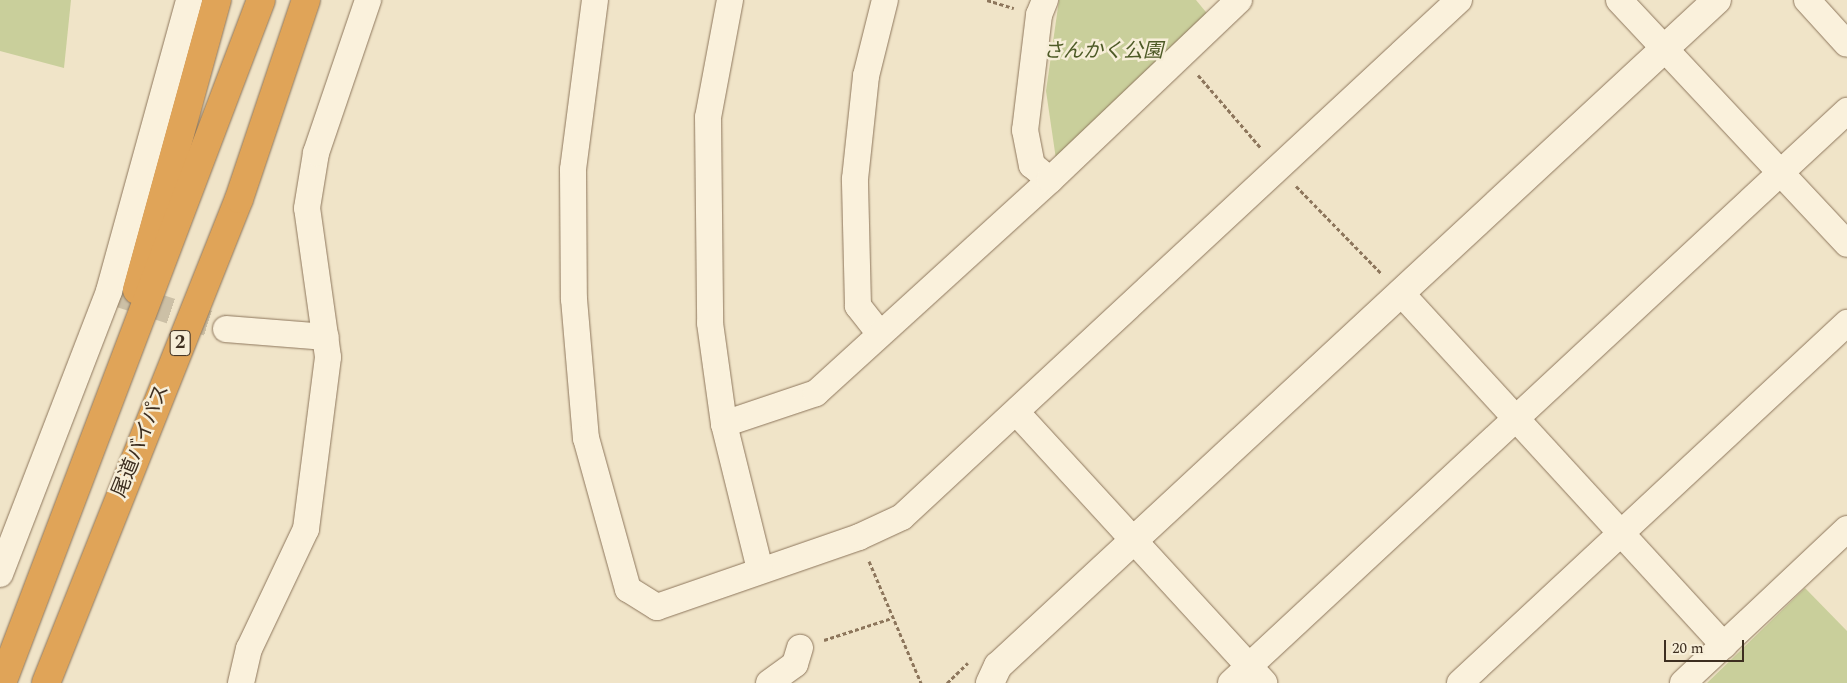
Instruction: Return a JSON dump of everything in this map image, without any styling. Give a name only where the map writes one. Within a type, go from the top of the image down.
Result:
[{"type":"highway","points":[[107,400],[217,0]]},
{"type":"highway","name":"2","points":[[2,683],[65,525],[107,400],[170,248],[261,0]]},
{"type":"highway","name":"尾道バイパス","points":[[46,683],[239,199],[306,0]]},
{"type":"highway","points":[[239,199],[319,0]]},
{"type":"street","points":[[0,574],[109,291],[189,0]]},
{"type":"street","points":[[241,683],[249,649],[306,528],[328,357],[307,208],[316,153],[368,0]]},
{"type":"street","points":[[730,0],[708,117],[710,323],[724,424],[760,570]]},
{"type":"street","points":[[880,334],[858,306],[855,179],[866,76],[885,0]]},
{"type":"street","points":[[1045,0],[1039,15],[1026,130],[1032,165],[1050,180]]},
{"type":"street","points":[[724,424],[816,393],[1050,180],[1239,0]]},
{"type":"street","points":[[591,1],[573,170],[574,299],[586,438],[628,589],[657,607],[860,537],[902,518],[1459,0]]},
{"type":"street","points":[[1619,0],[1847,244]]},
{"type":"street","points":[[990,683],[998,666],[1716,0]]},
{"type":"street","points":[[1807,0],[1847,44]]},
{"type":"street","points":[[1017,413],[1134,540],[1248,677],[1780,172],[1847,111]]},
{"type":"street","points":[[1401,293],[1518,420],[1620,536],[1724,645]]},
{"type":"street","points":[[1460,683],[1847,323]]},
{"type":"street","points":[[226,329],[326,337]]},
{"type":"street","points":[[1683,683],[1847,529]]},
{"type":"street","points":[[769,683],[795,664],[810,645]]},
{"type":"path","points":[[860,537],[892,618],[921,683]]},
{"type":"path","points":[[810,645],[892,618]]},
{"type":"green space","points":[[0,0],[71,0],[64,68],[0,51]]},
{"type":"green space","name":"さんかく公園","points":[[1059,0],[1196,0],[1210,17],[1057,166],[1046,91]]},
{"type":"green space","points":[[1805,588],[1847,631],[1847,683],[1707,683]]},
{"type":"tunnel","points":[[109,291],[226,329]]}]
